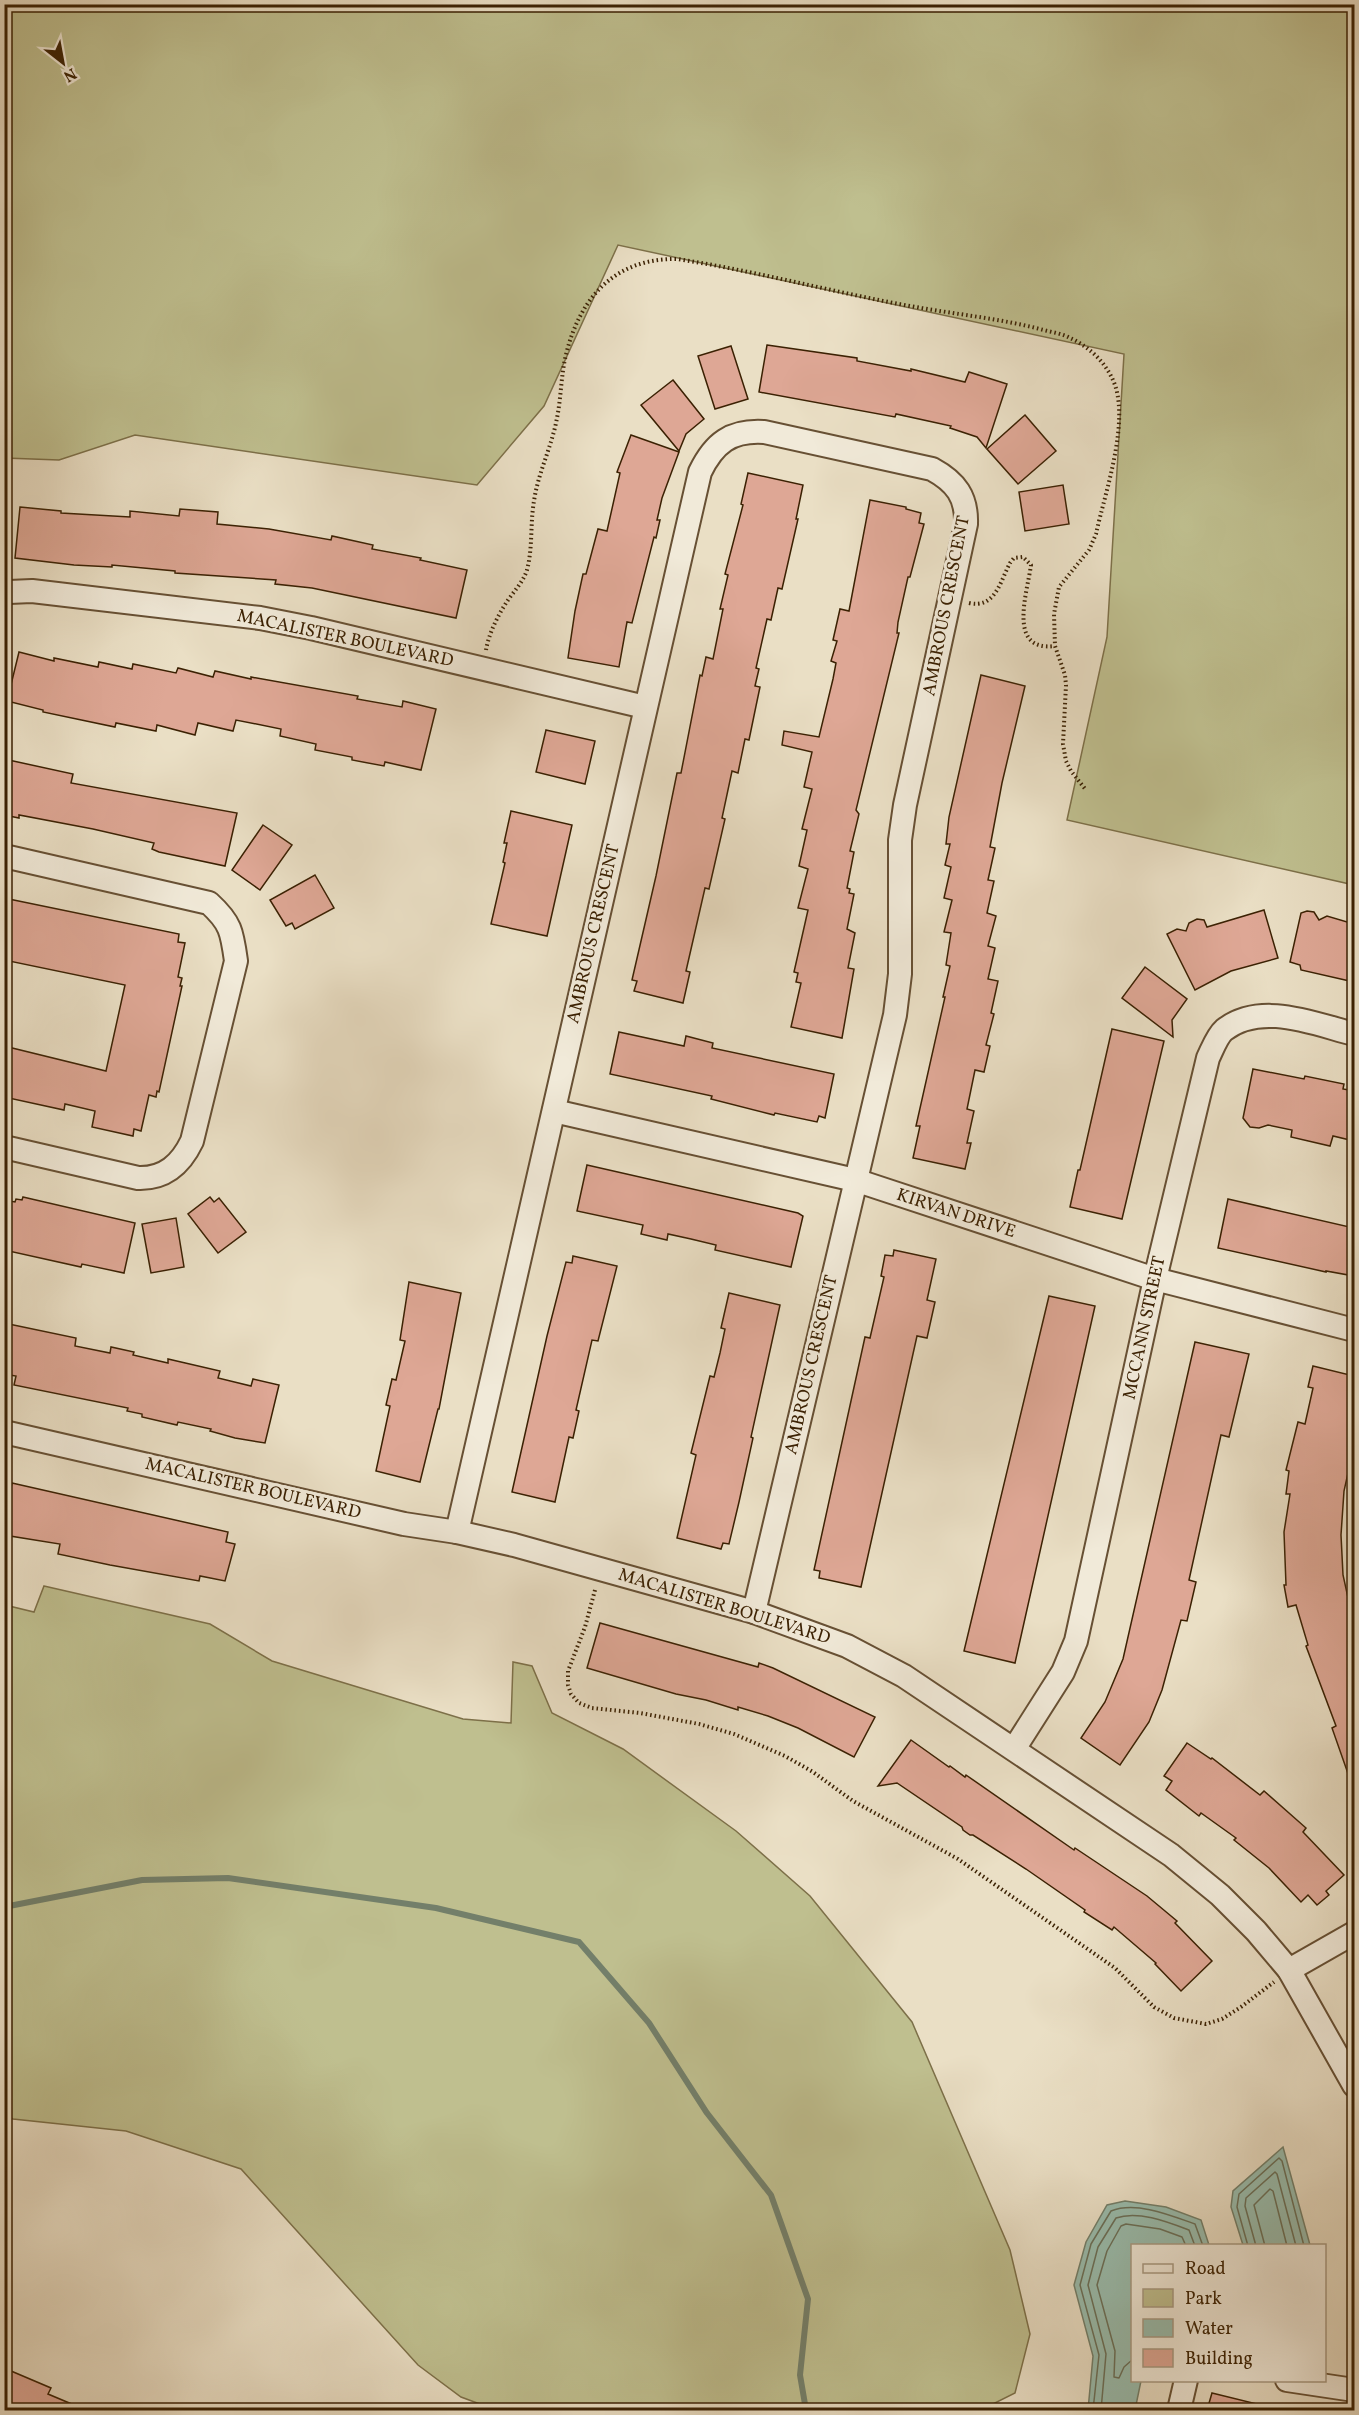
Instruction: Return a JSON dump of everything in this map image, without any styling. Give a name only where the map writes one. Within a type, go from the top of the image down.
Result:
[{"type":"street","name":"AMBROUS CRESCENT","points":[[457,1532],[700,471],[709,454],[734,434],[747,431],[764,432],[932,469],[945,476],[962,498],[966,509],[966,524],[905,805],[900,840],[900,974],[895,1015],[754,1612]]},
{"type":"street","name":"MACALISTER BOULEVARD","points":[[4,594],[32,591],[260,618],[645,708]]},
{"type":"street","points":[[4,856],[209,903],[224,917],[232,934],[236,961],[192,1141],[185,1157],[176,1166],[165,1174],[151,1179],[138,1178],[4,1147]]},
{"type":"street","name":"MCCANN STREET","points":[[1014,1749],[1063,1672],[1076,1641],[1155,1279],[1208,1058],[1222,1031],[1245,1019],[1275,1015],[1354,1034]]},
{"type":"street","name":"KIRVAN DRIVE","points":[[554,1111],[855,1180],[1155,1279],[1354,1330]]},
{"type":"street","name":"MACALISTER BOULEVARD","points":[[4,1432],[393,1522],[457,1532],[600,1568],[754,1612],[847,1646],[904,1676],[1014,1749],[1171,1855],[1220,1895],[1289,1970],[1354,2085]]},
{"type":"street","points":[[1289,1970],[1354,1933]]},
{"type":"street","points":[[1179,2410],[1186,2382]]},
{"type":"street","points":[[1299,2382],[1354,2391]]},
{"type":"path","points":[[481,668],[496,620],[524,579],[528,567],[534,500],[556,427],[565,358],[572,332],[582,309],[592,296],[614,277],[629,269],[660,259],[710,264],[908,306],[995,319],[1069,337],[1094,354],[1104,365],[1116,387],[1121,410],[1096,534],[1089,549],[1059,586],[1054,614],[1055,646],[1065,675],[1063,744],[1066,761],[1086,790]]},
{"type":"path","points":[[951,598],[979,605],[986,603],[992,599],[1014,558],[1023,557],[1031,565],[1024,620],[1025,633],[1033,644],[1055,646]]},
{"type":"path","points":[[600,1568],[585,1627],[568,1671],[571,1694],[579,1703],[591,1708],[640,1713],[699,1724],[734,1734],[785,1756],[813,1772],[854,1801],[957,1859],[1115,1968],[1154,2007],[1174,2018],[1206,2024],[1222,2019],[1289,1970]]},
{"type":"green space","points":[[5,4],[1354,5],[1354,885],[1067,820],[1107,637],[1124,354],[618,245],[544,406],[477,485],[135,435],[59,460],[5,458]]},
{"type":"green space","points":[[44,1586],[210,1624],[272,1661],[463,1719],[511,1723],[513,1662],[532,1666],[552,1713],[623,1749],[736,1831],[810,1896],[912,2022],[1010,2250],[1030,2334],[1015,2393],[981,2410],[496,2410],[461,2397],[418,2365],[241,2169],[126,2131],[13,2119],[5,2115],[5,1605],[34,1612]]},
{"type":"water","points":[[1283,2147],[1310,2244],[1243,2244],[1231,2207],[1233,2191]]},
{"type":"water","points":[[1125,2201],[1166,2207],[1201,2220],[1209,2244],[1131,2244],[1131,2382],[1141,2382],[1135,2410],[1088,2410],[1093,2356],[1074,2285],[1086,2242],[1107,2205]]},
{"type":"building","points":[[767,345],[857,358],[857,361],[911,371],[911,369],[965,382],[969,372],[1007,384],[986,448],[977,437],[950,428],[951,426],[896,414],[895,417],[759,392]]},
{"type":"building","points":[[731,346],[748,399],[715,409],[698,356]]},
{"type":"building","points":[[673,380],[704,419],[686,434],[679,451],[641,405]]},
{"type":"building","points":[[1025,415],[1056,451],[1018,484],[987,449]]},
{"type":"building","points":[[631,435],[679,452],[662,498],[656,538],[654,537],[632,623],[627,622],[619,667],[568,658],[583,574],[586,574],[598,529],[607,531],[620,473],[617,472]]},
{"type":"building","points":[[748,473],[803,485],[796,519],[798,519],[782,589],[778,588],[771,620],[767,619],[756,668],[759,669],[755,686],[760,687],[749,740],[745,739],[738,773],[732,771],[722,818],[725,819],[709,889],[705,888],[686,971],[690,972],[683,1003],[634,991],[637,981],[632,980],[677,773],[681,773],[700,675],[702,676],[706,657],[713,659],[723,609],[720,609],[728,575],[725,574],[743,505],[741,504]]},
{"type":"building","points":[[1063,485],[1069,524],[1025,531],[1019,492]]},
{"type":"building","points":[[870,500],[906,507],[906,509],[921,513],[919,523],[924,524],[910,577],[908,577],[898,622],[897,633],[899,633],[856,810],[859,814],[850,851],[854,852],[847,888],[850,889],[849,893],[854,894],[847,929],[855,933],[848,968],[854,969],[842,1038],[791,1027],[801,983],[796,982],[798,973],[794,972],[808,910],[798,908],[808,869],[799,866],[807,830],[802,829],[812,789],[804,787],[812,752],[782,745],[784,731],[819,737],[836,663],[831,661],[837,641],[833,640],[840,609],[849,611]]},
{"type":"building","points":[[20,507],[61,511],[61,513],[130,517],[130,511],[179,516],[180,509],[218,512],[217,524],[269,529],[331,540],[332,536],[373,545],[372,549],[467,570],[456,618],[312,588],[275,584],[276,580],[175,573],[175,571],[112,565],[112,567],[74,565],[15,558]]},
{"type":"building","points":[[19,652],[54,661],[54,658],[98,667],[99,662],[132,669],[133,664],[176,673],[178,668],[213,677],[215,671],[358,696],[357,699],[402,707],[403,701],[436,709],[421,770],[385,762],[384,766],[315,750],[316,744],[280,736],[281,729],[236,720],[233,731],[198,723],[195,735],[157,725],[156,731],[116,723],[115,727],[43,712],[43,710],[7,701]]},
{"type":"building","points":[[981,675],[1025,686],[1002,783],[990,847],[995,848],[988,880],[994,881],[987,913],[996,916],[988,946],[995,948],[988,979],[998,981],[991,1013],[994,1014],[986,1045],[990,1046],[984,1072],[975,1070],[967,1109],[974,1111],[967,1143],[971,1143],[965,1169],[913,1158],[920,1126],[916,1126],[950,966],[946,965],[951,933],[944,932],[952,900],[944,898],[951,867],[945,865],[950,844],[946,844],[949,817]]},
{"type":"building","points":[[546,730],[595,741],[585,784],[536,772]]},
{"type":"building","points":[[4,759],[73,774],[71,783],[237,813],[225,866],[159,852],[152,849],[154,843],[19,815],[19,818],[4,815]]},
{"type":"building","points":[[511,811],[572,825],[547,936],[491,924],[505,863],[503,862],[507,843],[504,843]]},
{"type":"building","points":[[263,825],[292,845],[260,890],[232,870]]},
{"type":"building","points":[[315,875],[334,908],[295,929],[292,923],[286,926],[270,900]]},
{"type":"building","points":[[4,898],[179,934],[178,942],[185,943],[178,977],[182,978],[180,986],[182,986],[159,1092],[157,1091],[156,1097],[149,1095],[141,1131],[134,1129],[133,1136],[92,1127],[95,1111],[65,1104],[64,1110],[4,1097],[4,1046],[106,1071],[125,985],[4,960]]},
{"type":"building","points":[[1264,910],[1278,958],[1231,971],[1195,990],[1167,934],[1177,929],[1186,931],[1189,923],[1197,919],[1204,920],[1207,927]]},
{"type":"building","points":[[1314,912],[1319,920],[1327,916],[1354,924],[1354,982],[1301,970],[1300,965],[1290,962],[1301,913]]},
{"type":"building","points":[[1145,967],[1187,999],[1172,1020],[1173,1037],[1122,998]]},
{"type":"building","points":[[1112,1029],[1164,1041],[1122,1219],[1070,1207]]},
{"type":"building","points":[[619,1032],[684,1046],[686,1036],[713,1043],[712,1048],[834,1074],[825,1118],[819,1116],[817,1122],[775,1113],[774,1115],[711,1099],[712,1096],[610,1074]]},
{"type":"building","points":[[1253,1069],[1344,1084],[1343,1089],[1354,1091],[1354,1141],[1333,1136],[1330,1146],[1291,1137],[1292,1130],[1268,1125],[1259,1128],[1250,1127],[1243,1118]]},
{"type":"building","points":[[587,1165],[798,1213],[803,1216],[791,1267],[715,1250],[716,1245],[691,1239],[668,1234],[667,1240],[641,1234],[643,1225],[577,1211]]},
{"type":"building","points":[[23,1197],[135,1223],[124,1273],[82,1264],[81,1267],[4,1250],[4,1200],[15,1202],[16,1199],[22,1200]]},
{"type":"building","points":[[210,1197],[214,1202],[219,1198],[246,1232],[218,1253],[188,1214]]},
{"type":"building","points":[[1228,1199],[1354,1228],[1354,1276],[1218,1248]]},
{"type":"building","points":[[176,1218],[184,1267],[151,1273],[142,1224]]},
{"type":"building","points":[[894,1250],[936,1259],[927,1300],[935,1302],[927,1338],[917,1336],[861,1587],[819,1578],[820,1571],[814,1570],[865,1337],[870,1338],[884,1277],[881,1276],[885,1255],[893,1256]]},
{"type":"building","points":[[573,1256],[617,1266],[598,1341],[592,1340],[576,1410],[579,1411],[573,1438],[569,1437],[555,1502],[512,1492],[566,1262],[572,1263]]},
{"type":"building","points":[[409,1282],[461,1293],[439,1409],[420,1482],[376,1471],[390,1406],[386,1405],[392,1379],[396,1380],[405,1341],[400,1340]]},
{"type":"building","points":[[729,1293],[780,1305],[729,1544],[723,1543],[721,1549],[677,1538],[696,1455],[691,1453],[710,1376],[714,1377],[720,1353],[725,1329],[721,1328]]},
{"type":"building","points":[[1049,1296],[1095,1306],[1015,1663],[964,1651]]},
{"type":"building","points":[[4,1323],[76,1338],[75,1346],[110,1353],[111,1347],[168,1363],[168,1359],[220,1371],[218,1378],[251,1386],[253,1379],[279,1385],[265,1443],[235,1438],[210,1431],[211,1429],[178,1422],[177,1425],[142,1417],[142,1414],[127,1411],[128,1408],[14,1385],[16,1376],[4,1374]]},
{"type":"building","points":[[1195,1342],[1249,1354],[1229,1437],[1221,1435],[1189,1580],[1196,1582],[1187,1621],[1181,1620],[1162,1690],[1149,1722],[1120,1765],[1081,1738],[1105,1702],[1123,1659]]},
{"type":"building","points":[[1313,1366],[1354,1376],[1354,1446],[1344,1491],[1341,1535],[1343,1575],[1354,1625],[1354,1785],[1352,1785],[1332,1728],[1336,1726],[1306,1646],[1308,1645],[1296,1605],[1288,1607],[1284,1585],[1286,1585],[1284,1532],[1290,1494],[1286,1494],[1289,1471],[1286,1470],[1298,1422],[1305,1424],[1313,1388],[1308,1387]]},
{"type":"building","points":[[12,1483],[228,1532],[226,1542],[235,1544],[225,1581],[200,1576],[199,1581],[110,1565],[58,1554],[60,1544],[4,1535],[4,1520]]},
{"type":"building","points":[[600,1623],[758,1667],[759,1663],[875,1717],[854,1757],[798,1728],[768,1716],[676,1694],[587,1668]]},
{"type":"building","points":[[911,1740],[1074,1850],[1075,1848],[1147,1896],[1177,1921],[1175,1923],[1212,1961],[1181,1991],[1156,1963],[1114,1927],[1112,1930],[1084,1912],[1085,1910],[1026,1869],[970,1835],[962,1827],[897,1783],[878,1786]]},
{"type":"building","points":[[1187,1743],[1212,1758],[1260,1795],[1264,1791],[1306,1828],[1303,1832],[1344,1875],[1326,1891],[1329,1895],[1317,1905],[1308,1895],[1301,1902],[1269,1868],[1234,1840],[1236,1838],[1201,1813],[1199,1816],[1166,1790],[1172,1781],[1164,1776]]},
{"type":"building","points":[[4,2368],[51,2388],[48,2394],[86,2410],[4,2410]]},
{"type":"building","points":[[1212,2393],[1257,2404],[1257,2410],[1207,2410]]},
{"type":"waterway","points":[[4,1907],[142,1880],[228,1878],[436,1908],[579,1942],[649,2023],[707,2113],[771,2195],[808,2299],[800,2375],[806,2410]]}]
